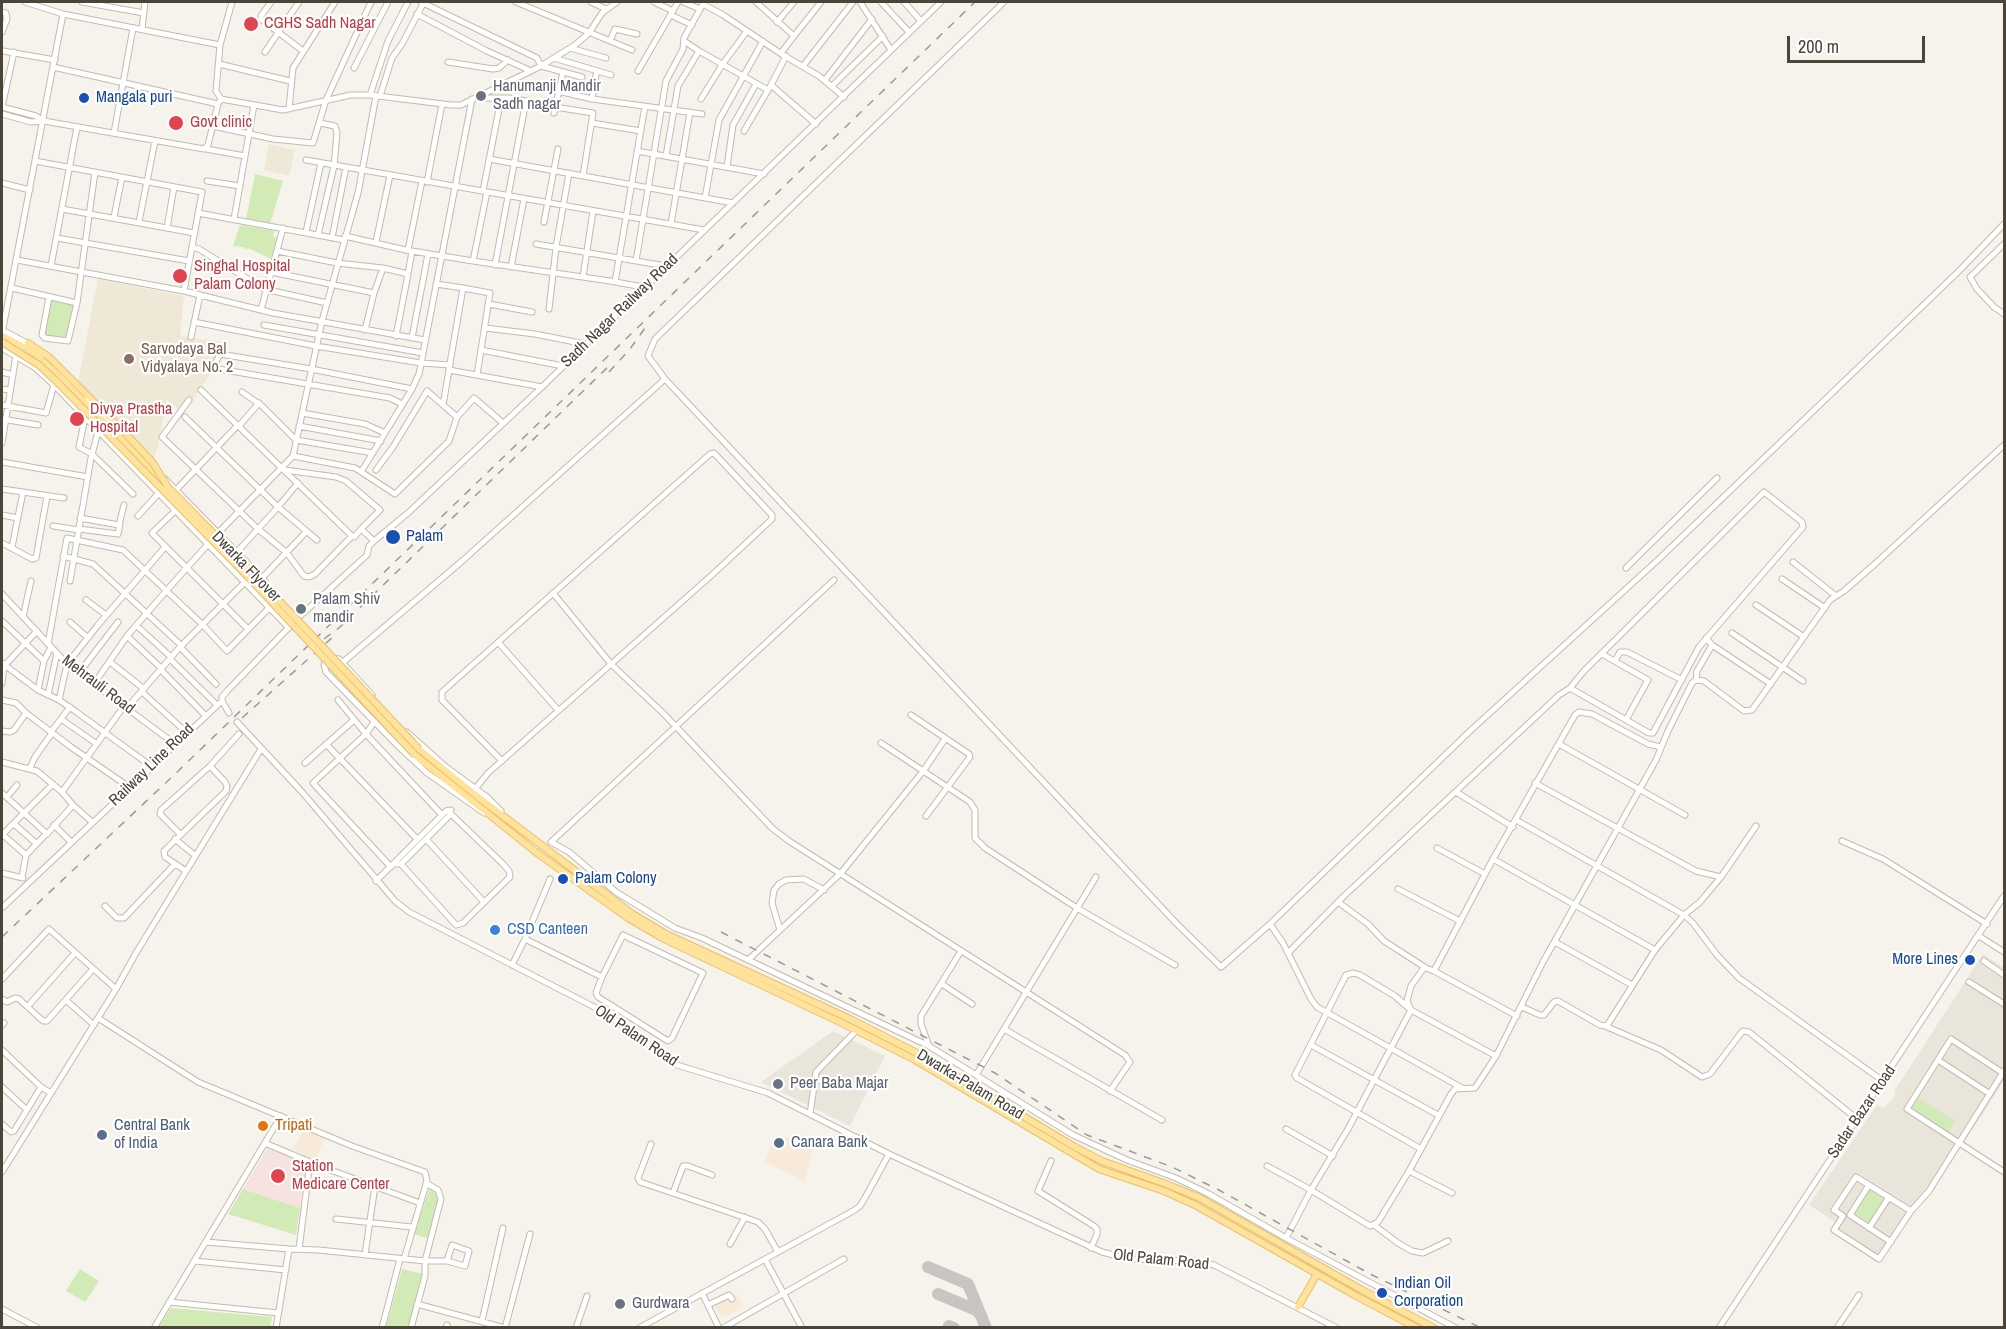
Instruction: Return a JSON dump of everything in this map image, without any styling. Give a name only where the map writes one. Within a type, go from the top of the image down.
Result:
[{"type":"main road","name":"Dwarka Flyover","points":[[2,332],[34,353],[254,574],[418,749],[496,815]]},
{"type":"main road","name":"Dwarka Flyover","points":[[2,342],[46,371],[250,579],[415,755],[514,829]]},
{"type":"main road","points":[[28,343],[50,357],[124,432],[153,463],[168,487]]},
{"type":"main road","name":"Dwarka-Palam Road","points":[[514,829],[628,918],[664,939],[857,1030],[952,1082],[1071,1154],[1099,1168],[1195,1204],[1417,1328]]},
{"type":"main road","name":"Dwarka-Palam Road","points":[[514,829],[631,913],[666,934],[850,1018],[919,1054],[1075,1147],[1102,1161],[1200,1198],[1434,1328]]},
{"type":"main road","points":[[1298,1307],[1317,1274]]},
{"type":"street","points":[[25,2],[63,14],[220,45]]},
{"type":"street","points":[[82,2],[113,4],[144,13]]},
{"type":"street","points":[[125,9],[126,2]]},
{"type":"street","points":[[142,29],[145,2]]},
{"type":"street","points":[[222,101],[216,91],[220,45],[232,2]]},
{"type":"street","points":[[270,2],[261,19],[303,51]]},
{"type":"street","points":[[265,52],[299,2]]},
{"type":"street","points":[[289,109],[292,68],[335,2]]},
{"type":"street","points":[[213,126],[311,144],[315,139],[326,100],[371,2]]},
{"type":"street","points":[[354,68],[388,2]]},
{"type":"street","points":[[94,684],[127,636],[167,590],[239,510],[284,469],[293,456],[322,321],[358,193],[375,96],[388,41],[408,2]]},
{"type":"street","points":[[375,96],[423,2],[537,58],[541,66],[582,77]]},
{"type":"street","points":[[516,2],[632,50]]},
{"type":"street","points":[[591,2],[606,9]]},
{"type":"street","points":[[3,51],[14,52],[123,83],[283,110],[346,95],[461,105],[541,66],[570,48],[589,33],[606,9],[617,2]]},
{"type":"street","points":[[654,2],[692,25]]},
{"type":"street","points":[[638,71],[678,2]]},
{"type":"street","points":[[683,2],[702,5],[747,31],[825,80],[844,97]]},
{"type":"street","points":[[758,2],[794,36]]},
{"type":"street","points":[[777,22],[794,2]]},
{"type":"street","points":[[744,131],[769,88],[794,36],[821,2]]},
{"type":"street","points":[[803,66],[853,2]]},
{"type":"street","points":[[860,2],[891,50]]},
{"type":"street","points":[[881,2],[909,32]]},
{"type":"street","points":[[904,2],[921,21]]},
{"type":"street","points":[[1004,2],[655,339],[648,356],[665,379],[1218,966],[1225,966],[1470,731],[1662,555],[1966,264],[2004,224]]},
{"type":"street","name":"Sadh Nagar Railway Road","points":[[298,618],[367,555],[369,546],[408,513],[542,387],[643,287],[816,124],[921,21],[936,3]]},
{"type":"street","points":[[636,261],[666,81],[702,5]]},
{"type":"street","points":[[2,12],[6,13],[7,19],[2,32]]},
{"type":"street","points":[[63,14],[12,288],[4,309],[2,332],[28,343],[48,358],[298,618]]},
{"type":"street","points":[[417,14],[531,71]]},
{"type":"street","points":[[825,80],[872,19]]},
{"type":"street","points":[[114,134],[133,27]]},
{"type":"street","points":[[610,41],[615,29],[637,34]]},
{"type":"street","points":[[701,99],[747,31]]},
{"type":"street","points":[[832,86],[883,36]]},
{"type":"street","points":[[684,41],[756,84],[769,88],[816,124]]},
{"type":"street","points":[[705,198],[719,120],[763,41]]},
{"type":"street","points":[[570,48],[606,58]]},
{"type":"street","points":[[666,156],[680,80],[699,51]]},
{"type":"street","points":[[14,52],[2,107],[38,117],[44,121]]},
{"type":"street","points":[[554,58],[611,75]]},
{"type":"street","points":[[448,62],[496,69],[508,60]]},
{"type":"street","points":[[219,64],[290,81]]},
{"type":"street","points":[[563,72],[555,110],[593,112],[584,176]]},
{"type":"street","points":[[592,99],[596,75]]},
{"type":"street","points":[[727,167],[734,122],[756,84]]},
{"type":"street","points":[[558,92],[702,114]]},
{"type":"street","points":[[474,99],[501,99],[542,104]]},
{"type":"street","points":[[361,472],[412,389],[421,363],[474,99]]},
{"type":"street","points":[[473,261],[501,99]]},
{"type":"street","points":[[206,149],[222,101]]},
{"type":"street","points":[[495,265],[526,101]]},
{"type":"street","points":[[396,336],[410,251],[442,104]]},
{"type":"street","points":[[234,219],[254,105]]},
{"type":"street","points":[[615,282],[645,106]]},
{"type":"street","points":[[671,224],[690,112]]},
{"type":"street","points":[[2,114],[32,122],[44,121],[245,156]]},
{"type":"street","points":[[318,235],[334,165],[337,130],[332,125],[320,123]]},
{"type":"street","points":[[592,123],[641,131]]},
{"type":"street","points":[[51,266],[77,127]]},
{"type":"street","points":[[139,222],[155,141]]},
{"type":"street","points":[[544,222],[558,149]]},
{"type":"street","points":[[637,151],[764,174]]},
{"type":"street","points":[[489,159],[733,202]]},
{"type":"street","points":[[306,160],[704,230]]},
{"type":"street","points":[[34,161],[202,192],[184,291]]},
{"type":"street","points":[[306,232],[321,163]]},
{"type":"street","points":[[332,238],[346,168]]},
{"type":"street","points":[[49,297],[42,335],[45,338],[66,342],[76,303],[95,172]]},
{"type":"street","points":[[549,309],[556,248],[569,174]]},
{"type":"street","points":[[376,242],[390,175]]},
{"type":"street","points":[[114,217],[122,177]]},
{"type":"street","points":[[207,181],[240,186]]},
{"type":"street","points":[[2,183],[30,190]]},
{"type":"street","points":[[167,228],[174,187]]},
{"type":"street","points":[[511,267],[524,198]]},
{"type":"street","points":[[62,208],[194,233]]},
{"type":"street","points":[[583,277],[593,211]]},
{"type":"street","points":[[198,213],[332,238],[376,242],[428,254],[643,287]]},
{"type":"street","points":[[261,310],[283,228]]},
{"type":"street","points":[[57,238],[189,261]]},
{"type":"street","points":[[536,244],[666,266]]},
{"type":"street","points":[[2004,244],[1972,275],[1970,280],[1994,307],[2004,314]]},
{"type":"street","points":[[192,247],[267,289],[327,303]]},
{"type":"street","points":[[278,250],[337,263],[382,268],[408,274]]},
{"type":"street","points":[[411,338],[428,254]]},
{"type":"street","points":[[17,260],[184,291],[261,310],[425,340]]},
{"type":"street","points":[[365,330],[382,268]]},
{"type":"street","points":[[271,272],[374,293]]},
{"type":"street","points":[[436,284],[490,292],[477,375]]},
{"type":"street","points":[[12,288],[76,303]]},
{"type":"street","points":[[443,405],[463,288]]},
{"type":"street","points":[[191,337],[200,295]]},
{"type":"street","points":[[489,304],[532,312]]},
{"type":"street","points":[[194,322],[542,387]]},
{"type":"street","points":[[264,325],[423,353]]},
{"type":"street","points":[[485,328],[535,334],[585,344]]},
{"type":"street","points":[[2,348],[34,367],[54,385],[289,628]]},
{"type":"street","points":[[481,350],[563,366]]},
{"type":"street","points":[[402,404],[390,398],[213,368],[220,354],[412,389]]},
{"type":"street","points":[[2,443],[5,405],[16,355]]},
{"type":"street","points":[[2,372],[13,375]]},
{"type":"street","points":[[342,663],[462,562],[665,379]]},
{"type":"street","points":[[5,405],[46,413],[54,385]]},
{"type":"street","points":[[2,389],[10,390]]},
{"type":"street","points":[[201,390],[352,536]]},
{"type":"street","points":[[376,470],[393,447],[426,392],[430,391],[457,417]]},
{"type":"street","points":[[242,392],[258,403],[296,440],[373,453]]},
{"type":"street","points":[[293,456],[346,465],[395,494],[448,441],[457,417],[474,398],[503,423]]},
{"type":"street","points":[[189,400],[162,437],[258,529],[287,553],[301,573],[310,577],[380,510],[346,481],[336,477],[284,469]]},
{"type":"street","points":[[176,490],[258,403]]},
{"type":"street","points":[[302,413],[365,424],[386,432]]},
{"type":"street","points":[[184,417],[278,507],[317,540]]},
{"type":"street","points":[[85,418],[79,447],[92,454],[133,494]]},
{"type":"street","points":[[4,420],[38,425]]},
{"type":"street","points":[[299,426],[381,441]]},
{"type":"street","points":[[70,581],[92,454],[98,432]]},
{"type":"street","points":[[1696,680],[1704,681],[1744,711],[1752,710],[1836,596],[1876,563],[2004,445]]},
{"type":"street","points":[[475,789],[558,710],[771,520],[772,515],[716,454],[712,453],[442,692],[440,695],[442,700],[502,761]]},
{"type":"street","points":[[2,462],[88,477]]},
{"type":"street","points":[[1626,568],[1717,478]]},
{"type":"street","points":[[237,552],[298,483]]},
{"type":"street","points":[[2,489],[64,498]]},
{"type":"street","points":[[12,547],[23,492]]},
{"type":"street","points":[[1288,952],[1338,902],[1559,695],[1570,688],[1764,492],[1802,522],[1803,527],[1706,638],[1653,733],[1649,734],[1570,688]]},
{"type":"street","points":[[138,516],[158,494]]},
{"type":"street","points":[[2,543],[32,559],[36,558],[47,496]]},
{"type":"street","points":[[53,526],[118,534],[124,505]]},
{"type":"street","points":[[175,511],[152,533],[248,629]]},
{"type":"street","points":[[2,515],[18,518]]},
{"type":"street","points":[[80,518],[120,524]]},
{"type":"street","points":[[361,529],[374,542]]},
{"type":"street","points":[[262,578],[306,532]]},
{"type":"street","points":[[38,690],[50,645],[67,538],[121,549],[167,590],[227,651],[269,608]]},
{"type":"street","points":[[59,700],[67,664],[165,547]]},
{"type":"street","points":[[63,556],[93,564],[181,647],[216,684]]},
{"type":"street","points":[[1793,562],[1836,596]]},
{"type":"street","points":[[1782,579],[1825,608]]},
{"type":"street","points":[[834,580],[551,842],[569,852],[616,892],[675,928],[702,938],[929,1046],[1073,1135],[1102,1150],[1176,1178],[1209,1194],[1286,1238],[1456,1328]]},
{"type":"street","points":[[23,617],[31,581]]},
{"type":"street","points":[[62,792],[126,707],[244,582]]},
{"type":"street","points":[[553,593],[611,664],[773,829],[1128,1057],[1130,1062],[1110,1091]]},
{"type":"street","name":"Mehrauli Road","points":[[2,594],[67,664],[175,744]]},
{"type":"street","points":[[86,600],[106,615]]},
{"type":"street","points":[[1756,605],[1804,638]]},
{"type":"street","name":"Railway Line Road","points":[[2,908],[217,705],[228,690],[298,618]]},
{"type":"street","points":[[2,621],[44,661]]},
{"type":"street","points":[[70,622],[88,638]]},
{"type":"street","points":[[79,673],[118,622]]},
{"type":"street","points":[[137,626],[217,705]]},
{"type":"street","points":[[2,683],[3,664],[37,631]]},
{"type":"street","points":[[1732,633],[1803,681]]},
{"type":"street","points":[[127,636],[205,715]]},
{"type":"street","points":[[1706,638],[1712,645],[1771,684]]},
{"type":"street","points":[[498,642],[558,710]]},
{"type":"street","points":[[1374,1225],[1410,1171],[1438,1115],[1455,1089],[1474,1088],[1496,1056],[1555,942],[1641,790],[1686,691],[1696,680],[1697,671],[1712,645]]},
{"type":"street","points":[[1615,661],[1620,652],[1627,652],[1682,680]]},
{"type":"street","points":[[48,695],[57,653]]},
{"type":"street","points":[[1602,654],[1648,680],[1626,720]]},
{"type":"street","points":[[335,658],[342,663],[411,736],[475,789],[514,829],[428,773],[324,670],[324,664],[328,659],[335,658]]},
{"type":"street","points":[[110,662],[186,732]]},
{"type":"street","points":[[3,664],[38,690],[70,707],[151,766]]},
{"type":"street","points":[[2,700],[14,702],[129,787]]},
{"type":"street","points":[[222,700],[229,713]]},
{"type":"street","points":[[338,700],[366,734],[442,815]]},
{"type":"street","points":[[30,768],[70,707]]},
{"type":"street","points":[[1434,971],[1534,783],[1575,715],[1579,712],[1586,712],[1639,740],[1661,747]]},
{"type":"street","points":[[2,731],[14,730],[26,713]]},
{"type":"street","points":[[911,715],[969,754],[970,757],[926,816]]},
{"type":"street","points":[[61,719],[97,744]]},
{"type":"street","points":[[305,763],[354,720]]},
{"type":"street","name":"Old Palam Road","points":[[237,722],[302,792],[376,881],[409,912],[602,1011],[677,1065],[768,1093],[889,1154],[1091,1248],[1115,1257],[1129,1259],[1194,1261],[1214,1265],[1337,1328]]},
{"type":"street","points":[[302,792],[366,734],[374,722]]},
{"type":"street","points":[[192,853],[160,812],[210,766],[239,734]]},
{"type":"street","points":[[748,960],[841,873],[924,770],[945,739]]},
{"type":"street","points":[[880,743],[947,785],[974,806],[974,831],[979,843],[1077,908],[1175,965]]},
{"type":"street","points":[[326,744],[417,839]]},
{"type":"street","points":[[1559,744],[1685,814]]},
{"type":"street","points":[[2,1172],[261,749]]},
{"type":"street","points":[[2,762],[30,768],[62,792],[92,822]]},
{"type":"street","points":[[186,871],[163,854],[177,836],[226,790],[225,782],[210,766]]},
{"type":"street","points":[[313,783],[456,925],[463,923],[510,877],[509,871],[451,814],[451,810],[442,815],[397,858],[396,865]]},
{"type":"street","points":[[1534,783],[1696,871],[1721,877]]},
{"type":"street","points":[[26,855],[2,835],[52,784]]},
{"type":"street","points":[[17,785],[3,794],[47,833]]},
{"type":"street","points":[[1456,792],[1512,827]]},
{"type":"street","points":[[22,877],[26,855],[73,805]]},
{"type":"street","points":[[376,881],[426,839],[451,814]]},
{"type":"street","points":[[1516,820],[1684,915],[1738,978],[1883,1081]]},
{"type":"street","points":[[14,824],[37,844]]},
{"type":"street","points":[[54,825],[70,842]]},
{"type":"street","points":[[1605,1026],[1655,950],[1684,915],[1701,903],[1756,826]]},
{"type":"street","points":[[426,839],[484,902]]},
{"type":"street","points":[[1842,842],[1883,859],[1987,924]]},
{"type":"street","points":[[1437,848],[1485,873]]},
{"type":"street","points":[[1493,859],[1655,950]]},
{"type":"street","points":[[105,906],[117,918],[124,918],[175,864]]},
{"type":"street","points":[[2,873],[32,879]]},
{"type":"street","points":[[976,1075],[1096,877]]},
{"type":"street","points":[[512,965],[545,895],[550,879]]},
{"type":"street","points":[[780,930],[772,903],[774,890],[779,884],[786,880],[804,879],[824,890]]},
{"type":"street","points":[[1398,889],[1460,921]]},
{"type":"street","name":"Sadar Bazar Road","points":[[1719,1328],[2004,896]]},
{"type":"street","points":[[1338,902],[1368,924],[1388,944],[1426,968],[1517,1016]]},
{"type":"street","points":[[1270,924],[1288,952],[1311,999],[1325,1013],[1462,1089]]},
{"type":"street","points":[[2,979],[50,930],[116,989]]},
{"type":"street","points":[[623,935],[703,973],[672,1038],[668,1041],[598,997],[596,993],[602,977],[623,935]]},
{"type":"street","points":[[1979,936],[2004,952]]},
{"type":"street","points":[[525,939],[602,977]]},
{"type":"street","points":[[1555,942],[1632,985]]},
{"type":"street","points":[[929,1046],[920,1018],[961,951]]},
{"type":"street","points":[[28,1006],[75,953]]},
{"type":"street","points":[[1984,961],[2004,975]]},
{"type":"street","points":[[1411,1010],[1407,1001],[1408,994],[1423,969],[1426,968]]},
{"type":"street","points":[[2,999],[8,1002],[18,998],[46,1021],[93,969]]},
{"type":"street","points":[[1421,1149],[1297,1078],[1296,1071],[1346,975],[1354,974],[1395,996],[1411,1010],[1496,1056]]},
{"type":"street","points":[[1969,982],[2004,1004]]},
{"type":"street","points":[[942,984],[972,1004]]},
{"type":"street","points":[[66,1000],[94,1024]]},
{"type":"street","points":[[1522,1007],[1540,1016],[1558,1001],[1595,1023],[1661,1050],[1702,1077],[1710,1074],[1743,1031],[1749,1032],[1857,1119]]},
{"type":"street","points":[[1286,1238],[1411,1010]]},
{"type":"street","points":[[98,1018],[198,1082],[426,1174],[426,1183],[382,1328]]},
{"type":"street","points":[[1004,1029],[1162,1120]]},
{"type":"street","points":[[810,1114],[816,1072],[857,1030]]},
{"type":"street","points":[[1869,1185],[1834,1230],[1879,1259],[1911,1211],[1929,1191],[1959,1143],[2004,1072],[1952,1039],[1907,1109],[1959,1143],[2004,1172]]},
{"type":"street","points":[[1311,1045],[1438,1115]]},
{"type":"street","points":[[2,1050],[41,1087],[51,1093]]},
{"type":"street","points":[[1938,1060],[1990,1094]]},
{"type":"street","points":[[2,1087],[27,1110]]},
{"type":"street","points":[[2,1124],[10,1131],[14,1131],[41,1087]]},
{"type":"street","points":[[154,1328],[281,1116]]},
{"type":"street","points":[[1286,1129],[1333,1156]]},
{"type":"street","points":[[265,1143],[301,1159],[420,1203]]},
{"type":"street","points":[[651,1144],[639,1181],[745,1217],[762,1225],[778,1252]]},
{"type":"street","points":[[639,1328],[860,1206],[889,1154]]},
{"type":"street","points":[[1052,1161],[1038,1191],[1097,1229],[1091,1248]]},
{"type":"street","points":[[299,1249],[310,1162]]},
{"type":"street","points":[[673,1193],[682,1166],[712,1174]]},
{"type":"street","points":[[1267,1166],[1371,1226],[1374,1225],[1398,1244],[1412,1251],[1423,1253],[1448,1241]]},
{"type":"street","points":[[1410,1171],[1452,1193]]},
{"type":"street","points":[[1890,1242],[1834,1210],[1856,1177],[1911,1211]]},
{"type":"street","points":[[411,1328],[425,1276],[425,1261],[441,1197],[438,1190],[426,1183]]},
{"type":"street","points":[[365,1255],[375,1186]]},
{"type":"street","points":[[1869,1228],[1889,1197]]},
{"type":"street","points":[[730,1244],[745,1217]]},
{"type":"street","points":[[336,1219],[412,1227]]},
{"type":"street","points":[[482,1321],[503,1228]]},
{"type":"street","points":[[417,1304],[505,1328],[530,1234]]},
{"type":"street","points":[[206,1242],[447,1262],[465,1266],[469,1251],[452,1245],[447,1262]]},
{"type":"street","points":[[276,1328],[289,1250]]},
{"type":"street","points":[[765,1259],[802,1328]]},
{"type":"street","points":[[702,1293],[721,1328],[844,1259]]},
{"type":"street","points":[[195,1261],[286,1270]]},
{"type":"street","points":[[1838,1328],[1859,1294]]},
{"type":"street","points":[[708,1305],[729,1295],[732,1299]]},
{"type":"street","points":[[576,1328],[587,1296]]},
{"type":"street","points":[[170,1302],[278,1313]]},
{"type":"street","points":[[2,1308],[38,1328]]},
{"type":"street","points":[[714,1317],[721,1314]]},
{"type":"shaded area","points":[[269,144],[295,150],[289,176],[264,170]]},
{"type":"shaded area","name":"Sarvodaya Bal Vidyalaya No. 2","points":[[98,279],[184,296],[180,336],[230,343],[184,414],[167,400],[156,454],[153,458],[78,382]]},
{"type":"shaded area","points":[[1983,954],[2004,968],[2004,1081],[1928,1197],[1912,1214],[1879,1263],[1830,1232],[1835,1222],[1809,1205],[1877,1105],[1883,1108],[1891,1101],[1895,1090]]},
{"type":"shaded area","points":[[833,1031],[885,1056],[850,1126],[761,1082]]},
{"type":"shaded area","points":[[304,1129],[325,1137],[315,1161],[293,1149]]},
{"type":"shaded area","points":[[799,1135],[815,1137],[805,1181],[765,1162],[773,1139]]},
{"type":"shaded area","name":"Station Medicare Center","points":[[268,1147],[307,1162],[300,1208],[243,1189]]},
{"type":"shaded area","points":[[735,1293],[743,1307],[722,1318],[714,1305]]},
{"type":"green space","points":[[255,174],[283,181],[270,224],[246,219]]},
{"type":"green space","points":[[240,225],[274,231],[273,236],[277,238],[271,259],[248,248],[246,250],[243,247],[233,246]]},
{"type":"green space","points":[[50,298],[74,304],[68,339],[43,336]]},
{"type":"green space","points":[[1917,1097],[1955,1121],[1948,1132],[1911,1107]]},
{"type":"green space","points":[[430,1187],[440,1198],[430,1239],[414,1234]]},
{"type":"green space","points":[[243,1189],[300,1208],[296,1235],[228,1214]]},
{"type":"green space","points":[[1870,1189],[1884,1199],[1869,1222],[1855,1213]]},
{"type":"green space","points":[[80,1269],[99,1281],[85,1302],[66,1291]]},
{"type":"green space","points":[[402,1269],[424,1274],[410,1327],[386,1328]]},
{"type":"green space","points":[[171,1308],[272,1317],[270,1327],[159,1327]]},
{"type":"taxiway","points":[[928,1267],[968,1284],[986,1328]]},
{"type":"taxiway","points":[[938,1294],[976,1310],[981,1315]]},
{"type":"taxiway","points":[[949,1326],[954,1328]]},
{"type":"railway","points":[[2,937],[173,776],[975,2]]},
{"type":"railway","points":[[609,372],[645,328]]},
{"type":"railway","points":[[324,639],[340,627],[612,363]]},
{"type":"railway","points":[[242,718],[334,636]]},
{"type":"railway","points":[[721,932],[995,1073],[1087,1135],[1172,1167],[1219,1190],[1372,1275],[1481,1328]]},
{"type":"place","name":"CGHS Sadh Nagar","points":[[251,24]]},
{"type":"place","name":"Hanumanji Mandir Sadh nagar","points":[[481,96]]},
{"type":"place","name":"Mangala puri","points":[[84,98]]},
{"type":"place","name":"Govt clinic","points":[[176,123]]},
{"type":"place","name":"Singhal Hospital Palam Colony","points":[[180,276]]},
{"type":"place","name":"Sarvodaya Bal Vidyalaya No. 2","points":[[129,359]]},
{"type":"place","name":"Divya Prastha Hospital","points":[[77,419]]},
{"type":"place","name":"Palam","points":[[393,537]]},
{"type":"place","name":"Palam Shiv mandir","points":[[301,609]]},
{"type":"place","name":"Palam Colony","points":[[563,879]]},
{"type":"place","name":"CSD Canteen","points":[[495,930]]},
{"type":"place","name":"More Lines","points":[[1970,960]]},
{"type":"place","name":"Peer Baba Majar","points":[[778,1084]]},
{"type":"place","name":"Tripati","points":[[263,1126]]},
{"type":"place","name":"Central Bank of India","points":[[102,1135]]},
{"type":"place","name":"Canara Bank","points":[[779,1143]]},
{"type":"place","name":"Station Medicare Center","points":[[278,1176]]},
{"type":"place","name":"Indian Oil Corporation","points":[[1382,1293]]},
{"type":"place","name":"Gurdwara","points":[[620,1304]]}]
